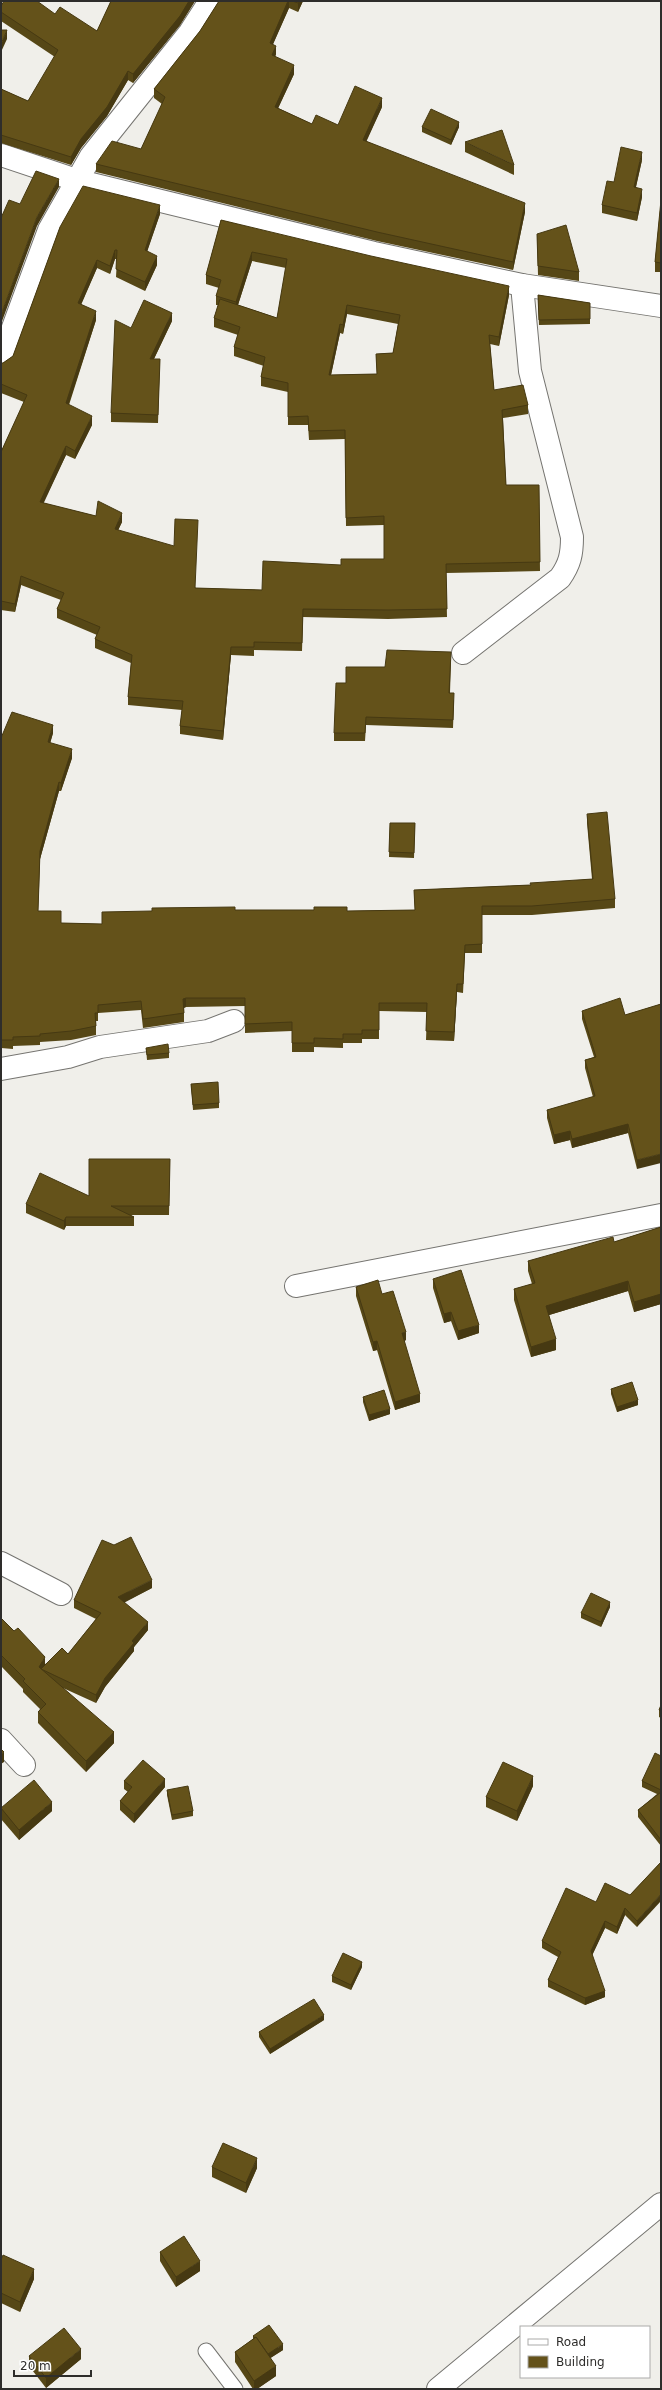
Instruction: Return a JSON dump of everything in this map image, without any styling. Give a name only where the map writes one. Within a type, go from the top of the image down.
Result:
[{"type":"street","points":[[1,360],[49,230],[91,156],[190,32],[210,1]]},
{"type":"street","points":[[1,155],[78,181],[374,253],[522,285],[661,306]]},
{"type":"street","points":[[463,653],[560,578],[569,566],[572,552],[572,537],[530,371],[522,285]]},
{"type":"street","points":[[1,1069],[68,1057],[100,1047],[208,1031],[234,1021]]},
{"type":"street","points":[[296,1286],[661,1215]]},
{"type":"street","points":[[1,1563],[61,1594]]},
{"type":"street","points":[[1,1740],[24,1765]]},
{"type":"street","points":[[438,2389],[661,2204]]},
{"type":"lane","points":[[206,2351],[235,2389]]},
{"type":"building","points":[[4,1],[37,1],[55,14],[60,7],[97,31],[111,1],[189,1],[180,16],[133,74],[128,71],[107,107],[81,139],[71,157],[1,135],[1,89],[28,101],[58,50],[1,12],[1,6]]},
{"type":"building","points":[[219,1],[288,1],[270,43],[276,46],[272,55],[294,65],[275,107],[312,124],[316,115],[338,125],[355,86],[382,98],[363,140],[525,203],[513,262],[377,232],[96,164],[112,141],[141,149],[165,97],[154,89],[200,31]]},
{"type":"building","points":[[1,30],[7,30],[1,44]]},
{"type":"building","points":[[431,109],[459,122],[451,140],[422,127]]},
{"type":"building","points":[[502,130],[514,165],[465,142]]},
{"type":"building","points":[[621,147],[642,152],[634,187],[642,189],[637,213],[602,205],[607,181],[614,182]]},
{"type":"building","points":[[36,171],[59,179],[37,217],[1,315],[1,218],[9,200],[20,204]]},
{"type":"building","points":[[83,186],[160,205],[145,250],[157,256],[145,282],[116,269],[117,250],[115,250],[110,266],[97,260],[78,303],[96,311],[66,403],[92,416],[75,451],[66,446],[40,502],[96,516],[98,501],[122,513],[115,529],[174,546],[175,519],[198,520],[195,588],[262,590],[263,561],[341,565],[341,559],[384,559],[384,516],[346,518],[345,430],[309,431],[308,416],[288,417],[288,383],[261,377],[265,357],[234,347],[240,327],[214,318],[220,299],[277,318],[287,259],[252,252],[236,302],[216,296],[221,280],[206,275],[221,220],[371,256],[509,286],[499,337],[489,335],[494,390],[523,385],[528,405],[502,410],[506,485],[539,485],[540,562],[446,564],[447,609],[303,609],[302,643],[254,642],[254,647],[231,647],[223,731],[180,726],[183,701],[128,697],[132,655],[95,639],[100,627],[57,609],[64,593],[21,576],[15,604],[1,601],[1,452],[27,395],[1,384],[1,363],[13,356],[60,227]],"holes":[[[347,305],[400,315],[393,353],[376,354],[377,374],[329,375],[340,324],[343,325]]]},
{"type":"building","points":[[661,200],[661,263],[655,262]]},
{"type":"building","points":[[566,225],[579,272],[538,266],[537,234]]},
{"type":"building","points":[[538,295],[590,303],[590,319],[539,320]]},
{"type":"building","points":[[144,300],[172,313],[150,359],[160,359],[158,415],[111,413],[115,320],[131,328]]},
{"type":"building","points":[[387,650],[451,652],[449,693],[454,693],[453,720],[366,717],[365,733],[334,733],[336,683],[346,683],[346,667],[385,667]]},
{"type":"building","points":[[12,712],[53,725],[48,742],[72,749],[61,783],[59,782],[40,851],[38,911],[61,911],[61,923],[102,924],[102,912],[152,911],[152,908],[235,907],[235,910],[314,910],[314,907],[347,907],[347,911],[415,910],[414,890],[531,885],[530,883],[593,879],[587,814],[607,812],[615,899],[532,906],[482,906],[482,944],[465,945],[463,984],[457,984],[454,1032],[426,1031],[427,1003],[379,1003],[379,1030],[362,1030],[362,1034],[343,1034],[343,1039],[314,1038],[314,1043],[292,1043],[292,1022],[245,1024],[245,998],[186,998],[183,999],[184,1013],[143,1019],[141,1001],[98,1005],[98,1013],[95,1013],[96,1026],[71,1031],[40,1034],[40,1036],[13,1037],[13,1040],[1,1040],[1,738]]},
{"type":"building","points":[[390,823],[415,823],[414,853],[389,852]]},
{"type":"building","points":[[620,998],[625,1015],[661,1004],[661,1154],[637,1160],[628,1124],[572,1139],[570,1131],[554,1135],[547,1110],[595,1096],[585,1060],[596,1057],[582,1011]]},
{"type":"building","points":[[168,1044],[169,1053],[147,1055],[146,1048]]},
{"type":"building","points":[[218,1082],[219,1103],[193,1105],[191,1084]]},
{"type":"building","points":[[89,1159],[170,1159],[169,1206],[111,1206],[134,1217],[66,1217],[64,1221],[26,1204],[40,1173],[89,1196]]},
{"type":"building","points":[[661,1227],[661,1294],[634,1302],[628,1281],[546,1306],[556,1339],[531,1347],[514,1289],[535,1283],[528,1261],[613,1237],[614,1242]]},
{"type":"building","points":[[461,1270],[479,1325],[458,1331],[451,1312],[444,1314],[433,1279]]},
{"type":"building","points":[[378,1280],[382,1294],[393,1291],[406,1332],[402,1333],[420,1394],[395,1402],[377,1341],[373,1342],[356,1287]]},
{"type":"building","points":[[632,1382],[638,1400],[617,1407],[611,1389]]},
{"type":"building","points":[[384,1390],[390,1409],[369,1415],[363,1397]]},
{"type":"building","points":[[131,1537],[152,1580],[118,1597],[148,1622],[132,1641],[134,1643],[105,1678],[96,1695],[41,1669],[62,1648],[68,1654],[101,1613],[74,1600],[102,1540],[114,1545]]},
{"type":"building","points":[[591,1593],[610,1602],[601,1622],[581,1613]]},
{"type":"building","points":[[1,1618],[14,1631],[18,1628],[45,1657],[39,1667],[114,1732],[86,1761],[38,1712],[46,1704],[23,1681],[25,1679],[1,1655]]},
{"type":"building","points":[[655,1753],[661,1756],[661,1790],[642,1781]]},
{"type":"building","points":[[143,1760],[165,1779],[134,1814],[120,1801],[132,1787],[124,1781]]},
{"type":"building","points":[[503,1762],[533,1776],[517,1811],[486,1797]]},
{"type":"building","points":[[34,1780],[52,1802],[19,1830],[1,1808]]},
{"type":"building","points":[[188,1786],[193,1811],[172,1815],[167,1790]]},
{"type":"building","points":[[661,1792],[661,1840],[638,1810]]},
{"type":"building","points":[[661,1862],[661,1894],[637,1921],[625,1908],[617,1927],[605,1921],[591,1951],[605,1991],[585,1998],[548,1980],[561,1952],[542,1941],[566,1888],[596,1902],[605,1883],[630,1895]]},
{"type":"building","points":[[343,1953],[362,1962],[351,1985],[332,1976]]},
{"type":"building","points":[[314,1999],[324,2015],[270,2049],[259,2032]]},
{"type":"building","points":[[223,2143],[257,2158],[246,2183],[212,2167]]},
{"type":"building","points":[[184,2236],[200,2261],[176,2277],[160,2252]]},
{"type":"building","points":[[3,2255],[34,2269],[20,2302],[1,2293],[1,2260]]},
{"type":"building","points":[[269,2325],[283,2344],[268,2354],[256,2337],[255,2338],[253,2336]]},
{"type":"building","points":[[64,2328],[81,2349],[46,2378],[29,2356]]},
{"type":"building","points":[[256,2337],[276,2366],[254,2381],[235,2352]]}]
